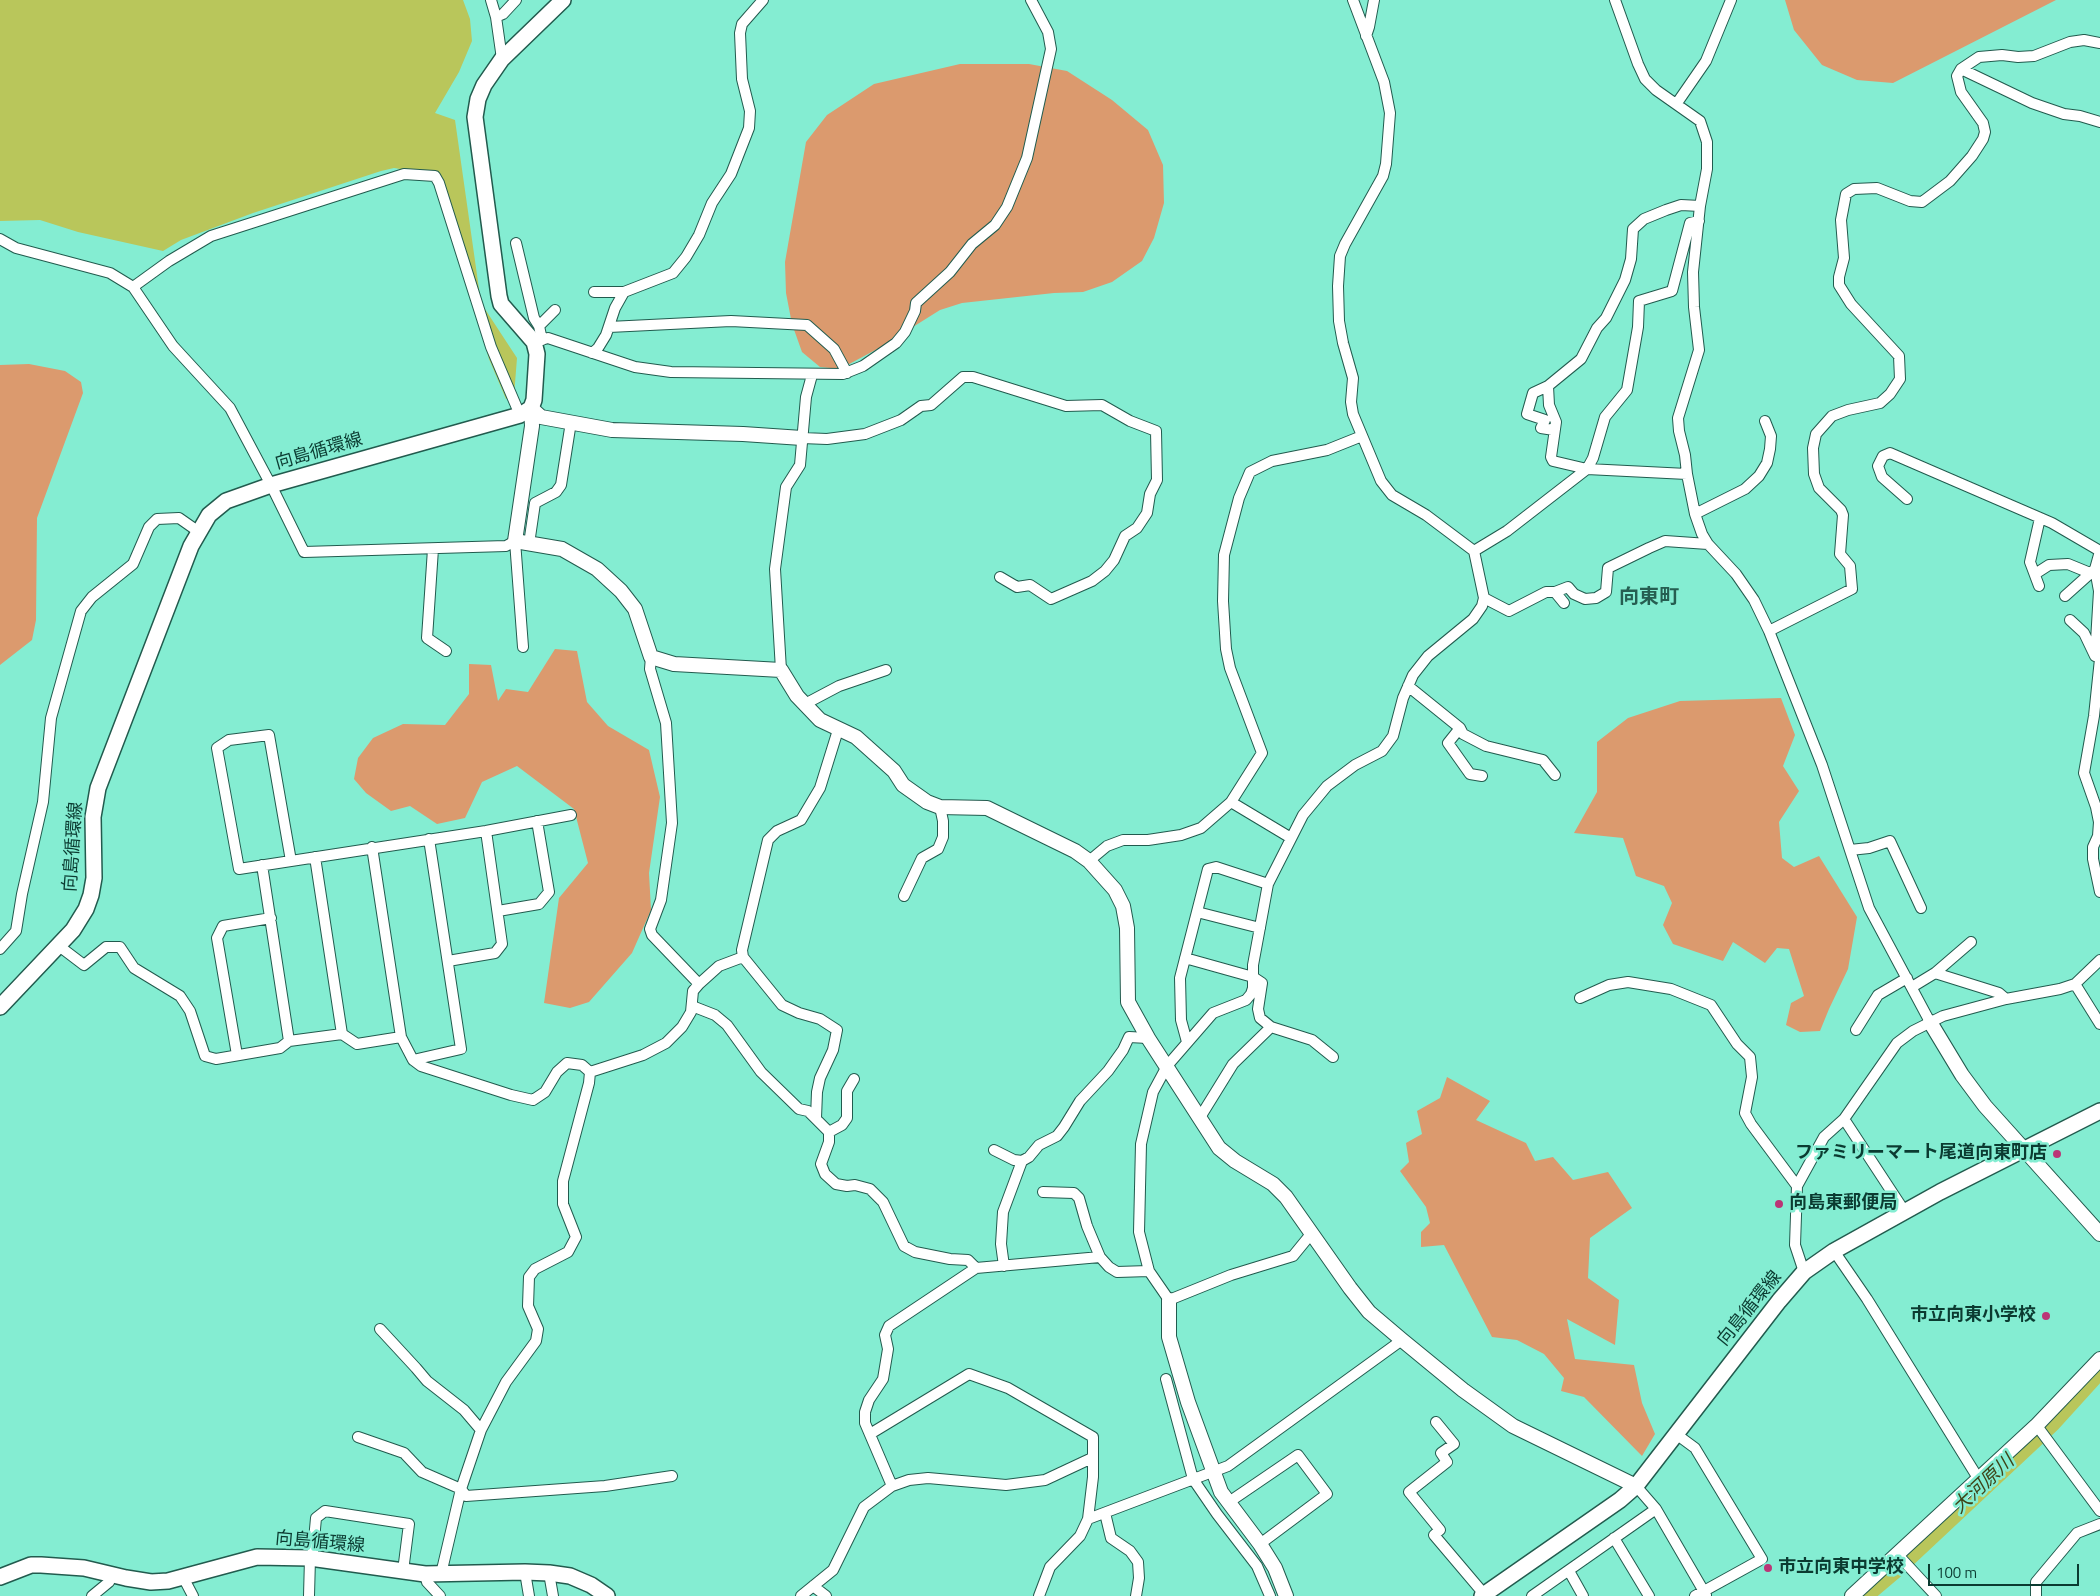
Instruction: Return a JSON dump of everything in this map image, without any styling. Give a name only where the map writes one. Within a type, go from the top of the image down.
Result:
[{"type":"main road","points":[[525,412],[534,400],[538,341],[501,304],[498,296],[475,117],[478,99],[484,84],[502,59],[563,0]]},
{"type":"main road","name":"向島循環線","points":[[0,1007],[59,946],[82,916],[92,895],[94,878],[93,817],[98,788],[166,612],[199,532],[209,515],[226,501],[270,485],[525,412]]},
{"type":"main road","name":"向島循環線","points":[[1483,1595],[1620,1500],[1636,1486],[1804,1272],[1834,1251],[1940,1192],[2025,1151],[2100,1111]]},
{"type":"main road","name":"向島循環線","points":[[0,1577],[31,1565],[40,1565],[84,1568],[152,1582],[168,1581],[257,1557],[310,1558],[425,1574],[549,1573],[570,1576],[591,1585],[607,1596]]},
{"type":"street","points":[[492,0],[502,59]]},
{"type":"street","points":[[496,17],[502,14],[516,0]]},
{"type":"street","points":[[594,292],[624,292],[673,273],[686,258],[699,235],[712,203],[731,174],[749,128],[750,111],[742,78],[740,33],[742,24],[763,0]]},
{"type":"street","points":[[516,243],[534,318],[539,326],[538,341],[548,338],[635,367],[671,372],[812,375],[847,373],[863,366],[896,343],[905,332],[915,311],[916,303],[950,272],[972,244],[995,224],[1008,207],[1026,158],[1051,49],[1048,32],[1031,0]]},
{"type":"street","points":[[1286,1596],[1275,1568],[1260,1544],[1221,1492],[1188,1402],[1170,1337],[1169,1300],[1149,1271],[1139,1232],[1141,1144],[1153,1092],[1167,1066],[1213,1013],[1246,1000],[1253,988],[1253,965],[1268,884],[1303,815],[1327,786],[1355,765],[1382,751],[1393,736],[1413,675],[1428,656],[1473,619],[1482,606],[1484,598],[1474,551],[1426,514],[1392,495],[1380,481],[1353,414],[1351,402],[1353,378],[1343,342],[1340,321],[1338,286],[1340,256],[1383,176],[1386,164],[1390,112],[1384,82],[1353,0]]},
{"type":"street","points":[[1366,36],[1374,0]]},
{"type":"street","points":[[1615,0],[1638,64],[1645,78],[1656,90],[1700,121],[1707,142],[1707,170],[1700,206],[1694,280],[1694,306],[1699,350],[1678,418],[1695,514],[1702,534],[1708,544],[1736,574],[1754,600],[1822,765],[1868,908],[1910,982],[1930,1022],[1962,1075],[1985,1106],[2100,1234]]},
{"type":"street","points":[[1677,104],[1706,61],[1731,0]]},
{"type":"street","points":[[1768,631],[1852,588],[1850,566],[1840,554],[1843,515],[1841,510],[1819,488],[1814,474],[1813,448],[1816,434],[1832,416],[1848,410],[1880,403],[1890,394],[1900,380],[1899,356],[1857,311],[1839,285],[1844,258],[1841,220],[1846,194],[1854,189],[1877,188],[1910,202],[1922,202],[1950,181],[1983,139],[1985,132],[1983,123],[1961,92],[1957,76],[1961,69],[1979,57],[2002,55],[2034,56],[2070,42],[2084,40],[2100,43]]},
{"type":"street","points":[[1961,69],[2032,104],[2100,122]]},
{"type":"street","points":[[132,287],[169,261],[211,236],[404,174],[435,176],[490,347],[532,426],[515,541],[523,648]]},
{"type":"street","points":[[1554,430],[1541,428],[1544,420],[1527,414],[1534,393],[1548,386],[1581,359],[1597,328],[1606,318],[1625,280],[1631,259],[1633,229],[1644,219],[1666,210],[1682,205],[1700,206]]},
{"type":"street","points":[[1474,551],[1507,530],[1587,469],[1605,417],[1627,390],[1638,327],[1639,301],[1672,291],[1690,223],[1699,221]]},
{"type":"street","points":[[0,239],[16,248],[110,272],[132,287],[173,346],[230,408],[304,552],[506,546],[515,541],[562,549],[597,569],[621,590],[635,609],[651,657],[650,669],[666,722],[672,823],[661,900],[650,929],[652,936],[699,984]]},
{"type":"street","points":[[592,353],[598,348],[624,292]]},
{"type":"street","points":[[539,326],[555,310]]},
{"type":"street","points":[[609,327],[731,322],[808,325],[834,349],[847,373]]},
{"type":"street","points":[[812,375],[806,397],[800,465],[786,487],[775,569],[782,670],[797,696],[820,720],[856,737],[894,771],[903,785],[927,802],[940,807],[987,808],[1075,851],[1089,861],[1115,890],[1123,906],[1127,928],[1128,1002],[1148,1038],[1219,1148],[1235,1161],[1273,1184],[1286,1197],[1369,1312],[1463,1390],[1513,1426],[1636,1486],[1656,1509],[1702,1594],[1762,1559],[1695,1448],[1676,1434]]},
{"type":"street","points":[[525,412],[541,417],[612,430],[827,439],[865,434],[900,420],[922,406],[931,405],[963,377],[973,377],[1066,406],[1102,405],[1130,421],[1156,431],[1157,480],[1150,494],[1147,513],[1137,528],[1125,536],[1114,560],[1105,571],[1092,581],[1052,600],[1030,584],[1017,587],[1000,577]]},
{"type":"street","points":[[1548,386],[1549,405],[1556,422],[1551,457],[1553,461],[1587,469],[1687,474]]},
{"type":"street","points":[[1695,514],[1745,489],[1759,476],[1767,463],[1770,449],[1771,436],[1765,421]]},
{"type":"street","points":[[529,544],[535,503],[556,492],[561,485],[571,422]]},
{"type":"street","points":[[1089,861],[1107,846],[1122,840],[1148,840],[1181,835],[1201,828],[1231,802],[1262,753],[1230,668],[1226,649],[1223,601],[1224,555],[1239,498],[1250,472],[1272,461],[1327,450],[1362,436]]},
{"type":"street","points":[[1906,499],[1882,477],[1878,466],[1884,456],[1890,453],[2040,518],[2100,551],[2092,571],[2065,596]]},
{"type":"street","points":[[0,949],[16,931],[22,894],[44,802],[51,718],[81,611],[92,597],[133,564],[149,527],[157,519],[179,518],[199,532]]},
{"type":"street","points":[[2039,586],[2030,562],[2040,518]]},
{"type":"street","points":[[1484,598],[1509,611],[1546,592],[1555,592],[1568,587],[1574,594],[1585,599],[1596,598],[1606,592],[1608,568],[1649,548],[1665,541],[1708,544]]},
{"type":"street","points":[[433,549],[427,638],[446,651]]},
{"type":"street","points":[[2035,574],[2049,565],[2068,564],[2092,571]]},
{"type":"street","points":[[2092,571],[2099,591],[2096,642],[2100,659],[2094,716],[2084,773],[2096,807],[2099,822],[2098,836],[2093,847],[2093,859],[2100,892]]},
{"type":"street","points":[[1555,592],[1564,603]]},
{"type":"street","points":[[2070,620],[2084,633],[2095,657],[2100,659]]},
{"type":"street","points":[[651,657],[674,664],[782,670]]},
{"type":"street","points":[[805,704],[839,686],[886,670]]},
{"type":"street","points":[[1408,686],[1460,728],[1463,734],[1486,746],[1543,760],[1556,774]]},
{"type":"street","points":[[1460,728],[1448,743],[1470,774],[1482,776]]},
{"type":"street","points":[[816,1118],[816,1092],[820,1078],[833,1050],[837,1030],[820,1019],[799,1013],[782,1005],[743,957],[742,950],[768,840],[777,831],[801,820],[820,788],[838,730]]},
{"type":"street","points":[[291,860],[269,735],[229,740],[217,748],[239,869],[372,847],[486,831],[571,815]]},
{"type":"street","points":[[1231,802],[1291,838]]},
{"type":"street","points":[[904,896],[922,858],[938,849],[943,837],[940,807]]},
{"type":"street","points":[[498,911],[538,904],[549,892],[537,821]]},
{"type":"street","points":[[448,961],[495,953],[502,944],[486,831]]},
{"type":"street","points":[[412,1060],[461,1050],[429,839]]},
{"type":"street","points":[[1850,850],[1869,848],[1890,841],[1921,908]]},
{"type":"street","points":[[372,847],[401,1037],[412,1060],[421,1066],[511,1095],[533,1100],[545,1092],[557,1072],[567,1063],[582,1065],[590,1072]]},
{"type":"street","points":[[315,857],[342,1034]]},
{"type":"street","points":[[262,865],[289,1041]]},
{"type":"street","points":[[1187,1042],[1181,1020],[1180,978],[1208,868],[1216,867],[1268,884]]},
{"type":"street","points":[[1197,912],[1260,928]]},
{"type":"street","points":[[237,1055],[217,938],[223,926],[271,918]]},
{"type":"street","points":[[1856,1030],[1878,995],[1935,973],[1971,942]]},
{"type":"street","points":[[59,946],[84,965],[106,947],[120,947],[134,968],[180,996],[190,1011],[205,1056],[216,1059],[280,1048],[289,1041],[342,1034],[357,1044],[401,1037]]},
{"type":"street","points":[[590,1072],[643,1055],[666,1043],[682,1027],[692,1006],[693,991],[699,984],[719,966],[743,957]]},
{"type":"street","points":[[1185,958],[1253,977],[1262,983],[1258,1009],[1260,1018],[1271,1027],[1312,1040],[1333,1057]]},
{"type":"street","points":[[1804,1272],[1795,1246],[1797,1186],[1824,1137],[1844,1119],[1897,1042],[1913,1031],[1943,1016],[2006,999],[2060,989],[2075,984],[2100,960]]},
{"type":"street","points":[[1935,973],[2000,993],[2006,999]]},
{"type":"street","points":[[1580,998],[1608,985],[1628,982],[1671,989],[1711,1005],[1737,1044],[1750,1057],[1752,1078],[1745,1113],[1750,1124],[1797,1186]]},
{"type":"street","points":[[2075,984],[2100,1024]]},
{"type":"street","points":[[692,1006],[714,1015],[727,1025],[762,1072],[799,1108],[808,1111],[829,1132],[829,1142],[821,1164],[825,1174],[836,1184],[855,1185],[870,1189],[883,1202],[904,1246],[915,1252],[950,1259],[968,1260],[976,1268]]},
{"type":"street","points":[[1199,1119],[1233,1064],[1271,1027]]},
{"type":"street","points":[[994,1150],[1014,1160],[1022,1161],[1029,1157],[1039,1145],[1057,1136],[1080,1101],[1118,1057],[1129,1037],[1148,1038]]},
{"type":"street","points":[[441,1574],[461,1489],[482,1430],[506,1382],[536,1342],[538,1329],[528,1306],[529,1277],[535,1269],[568,1252],[576,1237],[563,1204],[563,1181],[589,1083],[590,1072]]},
{"type":"street","points":[[829,1132],[842,1125],[848,1118],[847,1091],[854,1079]]},
{"type":"street","points":[[1844,1119],[1905,1212]]},
{"type":"street","points":[[1004,1266],[1001,1244],[1003,1212],[1022,1161]]},
{"type":"street","points":[[1043,1192],[1074,1193],[1079,1198],[1087,1226],[1100,1257],[1108,1267],[1117,1272],[1149,1271]]},
{"type":"street","points":[[1169,1300],[1231,1275],[1293,1256],[1311,1234]]},
{"type":"street","points":[[1834,1251],[1867,1300],[1978,1478]]},
{"type":"street","points":[[892,1486],[865,1423],[865,1412],[869,1400],[883,1379],[888,1350],[884,1335],[889,1326],[976,1268],[1100,1257]]},
{"type":"street","points":[[380,1330],[427,1382],[464,1410],[482,1430]]},
{"type":"street","points":[[1088,1519],[1228,1466],[1402,1340]]},
{"type":"street","points":[[1852,1596],[2036,1426],[2100,1359]]},
{"type":"street","points":[[870,1434],[969,1374],[1008,1388],[1093,1437],[1093,1477],[1088,1519],[1080,1536],[1050,1567],[1039,1596]]},
{"type":"street","points":[[1166,1379],[1193,1479],[1257,1566],[1270,1596]]},
{"type":"street","points":[[1436,1422],[1454,1444],[1442,1454],[1446,1462],[1410,1492],[1440,1530],[1434,1535],[1483,1595]]},
{"type":"street","points":[[2042,1432],[2100,1511]]},
{"type":"street","points":[[358,1437],[404,1453],[422,1472],[461,1489],[466,1496],[605,1486],[672,1476]]},
{"type":"street","points":[[1229,1502],[1298,1455],[1328,1494],[1260,1544]]},
{"type":"street","points":[[801,1596],[833,1570],[864,1507],[892,1486],[910,1480],[928,1478],[1006,1485],[1045,1480],[1092,1458]]},
{"type":"street","points":[[1532,1596],[1656,1509]]},
{"type":"street","points":[[309,1596],[310,1558],[313,1551],[316,1518],[326,1511],[409,1524],[403,1571]]},
{"type":"street","points":[[1105,1513],[1111,1538],[1130,1550],[1138,1562],[1139,1578],[1136,1596]]},
{"type":"street","points":[[2036,1596],[2036,1582],[2077,1533],[2100,1524]]},
{"type":"street","points":[[1614,1538],[1649,1596]]},
{"type":"street","points":[[1898,1555],[1936,1596]]},
{"type":"street","points":[[1568,1571],[1583,1596]]},
{"type":"street","points":[[525,1572],[529,1596]]},
{"type":"street","points":[[549,1573],[553,1596]]},
{"type":"street","points":[[92,1596],[109,1582],[113,1574]]},
{"type":"street","points":[[425,1574],[427,1582],[440,1596]]},
{"type":"street","points":[[183,1577],[192,1596]]},
{"type":"street","points":[[813,1586],[826,1596]]},
{"type":"shaded area","points":[[0,0],[463,0],[470,19],[472,41],[459,72],[435,113],[455,120],[481,303],[517,358],[514,396],[506,399],[489,359],[437,179],[432,174],[394,168],[381,171],[253,213],[181,240],[163,251],[78,232],[40,220],[0,221]]},
{"type":"shaded area","points":[[1785,0],[2056,0],[1893,83],[1857,80],[1822,65],[1794,30]]},
{"type":"shaded area","points":[[960,64],[1029,64],[1067,71],[1112,100],[1148,130],[1163,165],[1164,203],[1154,238],[1142,261],[1112,282],[1083,292],[1054,293],[962,303],[940,310],[881,347],[840,369],[820,367],[802,352],[792,324],[786,293],[785,262],[806,142],[827,115],[874,84]]},
{"type":"shaded area","points":[[29,364],[65,371],[81,382],[83,393],[37,518],[36,620],[32,640],[0,665],[0,365]]},
{"type":"shaded area","points":[[555,649],[577,651],[587,702],[608,726],[649,750],[660,797],[649,873],[651,910],[632,953],[589,1002],[570,1008],[544,1003],[559,898],[588,863],[574,809],[517,766],[482,782],[465,818],[437,824],[410,806],[391,811],[366,793],[354,779],[358,758],[373,738],[403,724],[445,725],[469,694],[469,664],[491,665],[498,701],[506,689],[528,692]]},
{"type":"shaded area","points":[[1781,698],[1795,735],[1783,766],[1799,791],[1779,822],[1782,858],[1794,867],[1819,856],[1857,917],[1848,969],[1820,1031],[1800,1032],[1786,1025],[1791,1003],[1804,996],[1789,949],[1777,948],[1765,963],[1733,942],[1723,961],[1673,944],[1663,925],[1672,903],[1664,886],[1636,876],[1623,838],[1574,833],[1597,792],[1597,742],[1628,718],[1680,701]]},
{"type":"shaded area","points":[[1447,1077],[1490,1101],[1476,1120],[1526,1143],[1535,1161],[1553,1157],[1573,1180],[1608,1172],[1632,1208],[1590,1238],[1588,1278],[1619,1300],[1615,1345],[1567,1319],[1575,1359],[1634,1365],[1642,1403],[1655,1434],[1642,1456],[1584,1397],[1561,1391],[1564,1378],[1544,1354],[1517,1340],[1492,1337],[1444,1245],[1421,1247],[1421,1232],[1430,1223],[1426,1207],[1400,1171],[1409,1162],[1406,1143],[1422,1134],[1417,1111],[1440,1098]]},
{"type":"waterway","name":"大河原川","points":[[1863,1596],[1895,1569],[2051,1423],[2100,1369]]},
{"type":"place","name":"ファミリーマート尾道向東町店","points":[[2057,1154]]},
{"type":"place","name":"向島東郵便局","points":[[1779,1204]]},
{"type":"place","name":"市立向東小学校","points":[[2046,1316]]},
{"type":"place","name":"市立向東中学校","points":[[1768,1568]]},
{"type":"district","name":"向東町","points":[[1649,598]]}]
